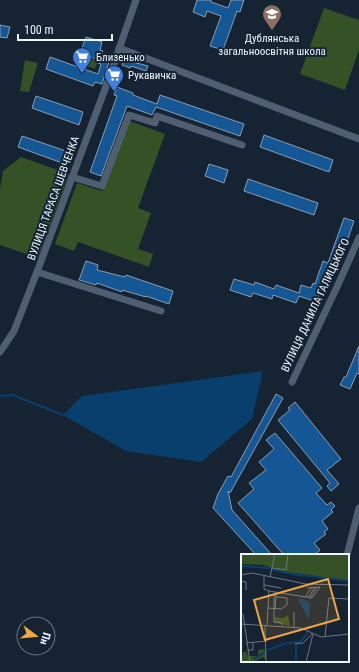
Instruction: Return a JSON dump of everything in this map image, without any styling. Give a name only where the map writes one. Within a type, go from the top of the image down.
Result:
[{"type":"street","name":"ВУЛИЦЯ ТАРАСА ШЕВЧЕНКА","points":[[0,352],[14,331],[37,272],[106,87],[136,0]]},
{"type":"street","points":[[119,48],[359,139]]},
{"type":"street","points":[[72,178],[102,186],[128,115],[155,123],[157,116],[242,145]]},
{"type":"street","name":"ВУЛИЦЯ ДАНИЛА ГАЛИЦЬКОГО","points":[[292,382],[338,287],[359,238]]},
{"type":"street","points":[[37,272],[161,311]]},
{"type":"street","points":[[347,554],[359,508]]},
{"type":"green space","points":[[324,8],[359,20],[359,50],[345,90],[300,74]]},
{"type":"green space","points":[[80,55],[98,61],[95,69],[77,63]]},
{"type":"green space","points":[[25,60],[38,63],[29,92],[20,91]]},
{"type":"green space","points":[[127,120],[165,134],[138,208],[151,213],[138,249],[153,254],[149,267],[78,242],[74,251],[55,244],[77,183],[102,191]]},
{"type":"green space","points":[[21,157],[69,174],[38,258],[0,245],[0,189],[3,171]]},
{"type":"water","points":[[263,371],[252,419],[201,462],[126,451],[63,415],[82,396]]},
{"type":"building","points":[[197,0],[211,0],[211,2],[228,8],[231,0],[244,0],[240,12],[237,11],[223,50],[210,46],[221,16],[207,11],[205,17],[193,12]]},
{"type":"building","points":[[0,25],[10,27],[7,38],[0,37]]},
{"type":"building","points":[[86,37],[102,42],[100,50],[103,51],[101,55],[107,58],[106,61],[109,62],[102,84],[95,82],[93,86],[46,69],[50,57],[98,74],[101,64],[98,63],[99,60],[80,53]]},
{"type":"building","points":[[124,61],[148,66],[146,71],[131,66],[130,68],[122,65]]},
{"type":"building","points":[[117,87],[157,104],[160,95],[244,124],[240,136],[156,107],[152,115],[127,106],[101,176],[90,172],[117,96],[114,95]]},
{"type":"building","points":[[36,96],[83,112],[79,125],[32,108]]},
{"type":"building","points":[[264,135],[333,160],[329,172],[260,147]]},
{"type":"building","points":[[22,136],[69,152],[65,164],[18,147]]},
{"type":"building","points":[[209,164],[228,170],[224,183],[205,176]]},
{"type":"building","points":[[248,179],[318,203],[314,215],[244,191]]},
{"type":"building","points":[[344,218],[354,221],[338,267],[335,265],[327,287],[323,286],[317,302],[299,296],[296,303],[273,295],[272,299],[253,293],[251,297],[230,290],[234,279],[254,285],[255,282],[274,289],[276,285],[299,293],[301,285],[311,288],[313,283],[315,284],[323,261],[328,263]]},
{"type":"building","points":[[86,261],[98,265],[97,270],[125,277],[126,275],[173,291],[169,304],[146,296],[122,290],[122,292],[97,283],[96,285],[79,280]]},
{"type":"building","points":[[359,346],[359,374],[357,373],[350,389],[340,385],[344,377],[346,377]]},
{"type":"building","points":[[276,394],[283,398],[230,493],[228,491],[232,510],[271,554],[255,554],[213,508],[218,494],[228,476],[231,477]]},
{"type":"building","points":[[295,402],[341,459],[327,470],[339,484],[331,491],[327,486],[330,483],[278,420],[290,410],[288,408]]},
{"type":"building","points":[[275,433],[322,488],[316,493],[327,505],[331,502],[335,506],[331,510],[333,512],[322,521],[328,529],[324,532],[326,534],[314,543],[320,550],[315,554],[283,554],[238,503],[254,489],[249,483],[266,470],[259,462],[274,449],[266,440]]},
{"type":"waterway","points":[[0,396],[13,395],[63,415]]},
{"type":"place","name":"Дублянська загальноосвітня школа","points":[[272,31]]},
{"type":"place","name":"Близенько","points":[[82,74]]},
{"type":"place","name":"Рукавичка","points":[[114,92]]}]
